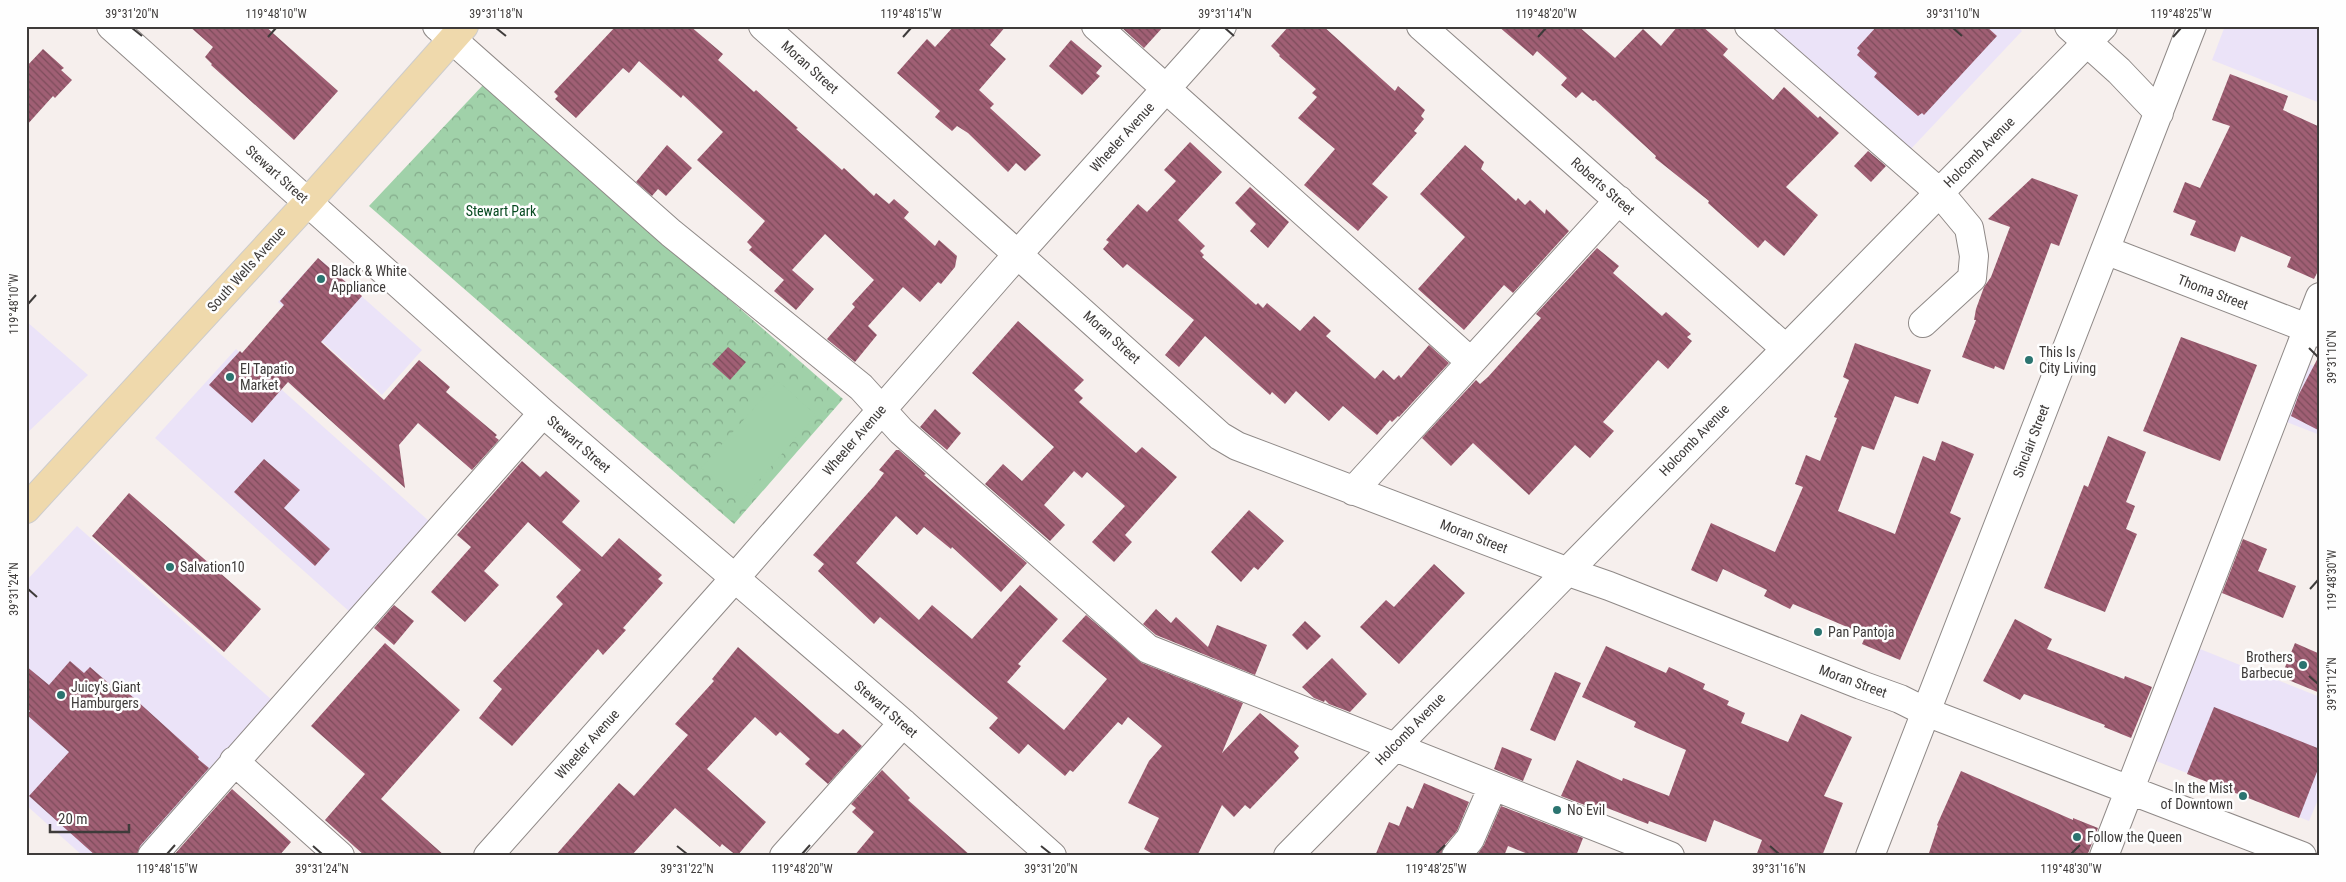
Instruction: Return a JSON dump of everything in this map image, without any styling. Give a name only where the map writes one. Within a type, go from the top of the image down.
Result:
[{"type":"main road","name":"South Wells Avenue","points":[[26,509],[308,202],[451,31]]},
{"type":"street","name":"Stewart Street","points":[[111,26],[543,413],[903,723],[1052,856]]},
{"type":"street","name":"Moran Street","points":[[764,26],[1019,253],[1220,436],[1237,446],[1566,572],[1609,586],[1891,695],[1926,712],[2302,856]]},
{"type":"street","points":[[1096,26],[1471,362]]},
{"type":"street","name":"Wheeler Avenue","points":[[488,856],[734,579],[880,410],[1222,26]]},
{"type":"street","name":"Roberts Street","points":[[1421,26],[1785,348]]},
{"type":"street","points":[[1749,26],[1939,192],[1968,228],[1974,256],[1972,278],[1923,323]]},
{"type":"street","name":"Sinclair Street","points":[[1870,856],[2192,26]]},
{"type":"street","points":[[451,31],[671,233],[862,387],[880,410],[900,430],[1148,649],[1670,856]]},
{"type":"street","points":[[2086,32],[2119,71],[2159,112]]},
{"type":"street","name":"Holcomb Avenue","points":[[1288,856],[1393,746],[1939,192],[2086,32]]},
{"type":"street","points":[[1353,491],[1619,200]]},
{"type":"street","name":"Thoma Street","points":[[2105,250],[2314,331]]},
{"type":"street","points":[[2104,856],[2314,331],[2320,297]]},
{"type":"street","points":[[152,856],[543,413]]},
{"type":"street","points":[[784,856],[903,723]]},
{"type":"street","points":[[234,761],[340,856]]},
{"type":"street","points":[[1456,856],[1470,839],[1493,786]]},
{"type":"shaded area","points":[[1763,26],[2017,26],[2022,31],[1908,152]]},
{"type":"shaded area","points":[[2225,26],[2320,26],[2320,103],[2212,60]]},
{"type":"shaded area","points":[[322,261],[422,350],[382,395],[278,302],[310,267]]},
{"type":"shaded area","points":[[26,321],[88,375],[26,434]]},
{"type":"shaded area","points":[[236,349],[430,522],[351,613],[155,438]]},
{"type":"shaded area","points":[[2306,363],[2320,368],[2320,435],[2284,421]]},
{"type":"shaded area","points":[[77,526],[273,701],[137,856],[83,856],[26,805],[26,581]]},
{"type":"shaded area","points":[[2195,647],[2320,697],[2320,795],[2309,821],[2151,759]]},
{"type":"green space","name":"Stewart Park","points":[[484,84],[843,399],[734,524],[369,206]]},
{"type":"green space","points":[[778,381],[816,415],[740,502],[701,468]]},
{"type":"building","points":[[189,26],[265,26],[338,91],[294,140],[211,65],[205,57],[213,47]]},
{"type":"building","points":[[616,26],[690,26],[723,54],[718,60],[754,92],[756,90],[842,170],[844,168],[874,196],[876,193],[889,204],[894,199],[909,212],[904,218],[935,246],[939,240],[957,256],[955,267],[941,284],[938,282],[920,302],[903,287],[868,326],[877,335],[855,362],[827,339],[855,307],[852,304],[874,280],[825,234],[792,270],[814,289],[796,310],[774,291],[784,280],[749,250],[752,247],[747,242],[765,221],[697,160],[723,132],[683,95],[681,98],[639,61],[629,73],[623,68],[576,118],[555,99],[558,96],[554,92]]},
{"type":"building","points":[[954,26],[1006,26],[990,45],[1006,59],[979,90],[994,104],[990,108],[1041,155],[1025,171],[1016,163],[1008,172],[968,133],[957,126],[952,131],[935,117],[940,111],[897,73],[927,39],[935,47]]},
{"type":"building","points":[[1120,26],[1164,26],[1144,48]]},
{"type":"building","points":[[1289,26],[1323,26],[1395,91],[1398,86],[1425,110],[1421,116],[1424,119],[1414,131],[1417,133],[1372,184],[1388,197],[1358,231],[1304,185],[1335,149],[1298,118],[1317,97],[1312,93],[1316,89],[1279,56],[1271,46]]},
{"type":"building","points":[[1498,26],[1578,26],[1615,58],[1643,29],[1661,46],[1678,26],[1702,26],[1728,49],[1723,55],[1773,100],[1784,87],[1818,118],[1820,116],[1839,133],[1786,187],[1818,215],[1784,256],[1765,240],[1758,248],[1708,203],[1709,201],[1655,158],[1656,156],[1595,100],[1593,101],[1582,92],[1576,98],[1561,85],[1567,78],[1537,51],[1533,56]]},
{"type":"building","points":[[1877,26],[1986,26],[1997,36],[1924,115],[1922,113],[1918,116],[1874,77],[1877,73],[1857,55],[1860,51],[1857,48]]},
{"type":"building","points":[[1071,40],[1102,66],[1096,73],[1100,76],[1082,95],[1049,66]]},
{"type":"building","points":[[43,49],[64,68],[61,70],[72,80],[55,98],[53,96],[26,126],[26,67]]},
{"type":"building","points":[[2230,74],[2288,96],[2283,110],[2320,127],[2320,267],[2314,279],[2287,267],[2291,257],[2241,236],[2235,252],[2190,235],[2196,221],[2173,212],[2185,182],[2200,188],[2230,126],[2212,120]]},
{"type":"building","points":[[1190,142],[1222,172],[1178,220],[1205,246],[1200,251],[1204,255],[1202,257],[1256,305],[1258,303],[1263,308],[1267,303],[1300,331],[1314,316],[1331,331],[1326,336],[1375,379],[1383,370],[1394,380],[1399,375],[1401,378],[1429,345],[1449,363],[1399,417],[1392,422],[1390,420],[1377,435],[1343,406],[1329,421],[1296,391],[1285,404],[1272,392],[1270,395],[1205,336],[1179,367],[1165,355],[1194,320],[1127,264],[1123,268],[1103,249],[1109,242],[1106,240],[1138,204],[1147,212],[1176,181],[1164,170]]},
{"type":"building","points":[[667,145],[692,168],[666,196],[658,189],[652,196],[636,182]]},
{"type":"building","points":[[1465,145],[1484,162],[1481,169],[1516,201],[1518,198],[1525,205],[1530,200],[1545,214],[1546,209],[1569,231],[1513,293],[1504,285],[1464,330],[1418,289],[1465,237],[1420,194]]},
{"type":"building","points":[[1868,151],[1886,166],[1871,182],[1854,166]]},
{"type":"building","points":[[2032,178],[2078,195],[2059,246],[2051,243],[2004,370],[1995,366],[1994,369],[1962,357],[1976,320],[1974,320],[1976,309],[1984,287],[1991,277],[2010,227],[1988,219]]},
{"type":"building","points":[[1250,187],[1289,222],[1268,248],[1250,231],[1256,224],[1235,203]]},
{"type":"building","points":[[1597,248],[1619,266],[1613,273],[1662,316],[1666,312],[1691,334],[1687,337],[1692,341],[1668,369],[1658,360],[1603,422],[1614,431],[1590,458],[1575,445],[1529,495],[1473,443],[1451,466],[1422,438],[1476,380],[1480,384],[1488,377],[1541,318],[1536,314]]},
{"type":"building","points":[[318,258],[362,296],[321,342],[384,400],[419,360],[450,387],[446,392],[497,435],[495,437],[499,440],[472,470],[418,423],[399,445],[405,488],[288,382],[252,423],[209,385],[240,351],[242,353],[284,305],[280,301]]},
{"type":"building","points":[[1018,321],[1084,380],[1074,390],[1083,398],[1079,402],[1136,453],[1142,447],[1177,477],[1125,535],[1132,542],[1114,562],[1092,542],[1125,506],[1087,472],[1082,478],[1074,471],[1044,505],[1065,525],[1050,541],[985,484],[1003,464],[1022,481],[1054,447],[972,373]]},
{"type":"building","points":[[2181,337],[2257,365],[2220,461],[2143,431]]},
{"type":"building","points":[[1855,343],[1931,370],[1918,404],[1895,396],[1874,450],[1862,446],[1838,511],[1895,534],[1923,456],[1935,461],[1942,441],[1974,454],[1950,513],[1961,518],[1900,660],[1862,644],[1866,635],[1793,604],[1790,609],[1764,596],[1767,590],[1723,569],[1717,582],[1691,570],[1711,523],[1775,552],[1803,487],[1795,484],[1806,455],[1820,461],[1837,418],[1834,417],[1849,380],[1843,377]]},
{"type":"building","points":[[728,347],[746,362],[730,380],[712,364]]},
{"type":"building","points":[[2320,354],[2320,431],[2291,416],[2299,394]]},
{"type":"building","points":[[935,409],[961,433],[947,450],[920,427]]},
{"type":"building","points":[[2108,436],[2146,452],[2126,502],[2135,506],[2126,529],[2137,534],[2105,612],[2044,588],[2084,485],[2088,487]]},
{"type":"building","points":[[896,450],[899,450],[926,474],[924,475],[1027,563],[1001,592],[952,547],[951,549],[924,527],[917,535],[896,516],[856,563],[919,620],[932,605],[972,639],[1020,585],[1058,619],[1018,664],[1021,666],[1007,682],[1064,730],[1107,679],[1062,641],[1086,615],[1142,663],[1243,703],[1222,753],[1260,713],[1299,746],[1294,752],[1299,758],[1250,809],[1245,805],[1234,817],[1222,805],[1197,856],[1156,856],[1144,849],[1159,818],[1128,803],[1149,761],[1162,746],[1128,717],[1122,725],[1118,722],[1073,772],[1070,770],[1065,776],[1028,744],[1019,754],[989,728],[998,718],[880,617],[874,624],[818,571],[824,564],[813,555],[875,485],[884,473],[879,470]]},
{"type":"building","points":[[264,459],[300,490],[284,508],[330,549],[315,566],[234,492]]},
{"type":"building","points":[[522,461],[540,477],[546,471],[580,501],[562,522],[602,557],[619,538],[662,575],[658,579],[663,583],[623,628],[626,630],[603,655],[598,649],[512,746],[479,718],[502,689],[493,681],[563,604],[556,597],[581,570],[528,522],[484,571],[499,585],[465,622],[431,592],[471,547],[457,535]]},
{"type":"building","points":[[129,493],[261,609],[224,652],[92,536]]},
{"type":"building","points":[[1249,510],[1284,541],[1258,570],[1254,567],[1241,582],[1211,552]]},
{"type":"building","points":[[2243,539],[2267,549],[2258,571],[2296,586],[2283,618],[2222,593]]},
{"type":"building","points":[[1434,564],[1465,593],[1399,664],[1360,627],[1386,600],[1394,607]]},
{"type":"building","points":[[394,605],[414,621],[394,645],[374,628]]},
{"type":"building","points":[[1156,609],[1171,623],[1176,617],[1208,647],[1217,625],[1267,645],[1255,675],[1156,635],[1143,624]]},
{"type":"building","points":[[2015,619],[2052,639],[2047,649],[2124,679],[2125,676],[2152,687],[2131,738],[2104,727],[2105,725],[2024,694],[2020,700],[1983,681]]},
{"type":"building","points":[[1305,621],[1321,636],[1307,650],[1292,635]]},
{"type":"building","points":[[385,643],[460,710],[381,799],[445,856],[365,856],[325,820],[365,774],[311,726]]},
{"type":"building","name":"Brothers Barbecue","points":[[2295,643],[2320,654],[2320,693],[2281,677]]},
{"type":"building","points":[[1606,646],[1666,673],[1669,667],[1705,684],[1703,689],[1729,701],[1727,705],[1745,713],[1741,723],[1788,742],[1801,714],[1852,737],[1824,796],[1843,803],[1822,856],[1756,856],[1762,840],[1714,820],[1706,842],[1649,821],[1648,824],[1597,804],[1595,809],[1561,796],[1577,760],[1622,781],[1623,778],[1669,796],[1686,750],[1634,727],[1636,722],[1582,697]]},
{"type":"building","points":[[738,647],[834,732],[838,734],[843,729],[862,746],[828,784],[805,764],[810,759],[780,732],[776,736],[755,717],[707,769],[766,822],[737,856],[722,844],[720,847],[675,808],[631,856],[555,856],[619,783],[634,796],[688,735],[675,724],[714,681],[712,679]]},
{"type":"building","points":[[1332,658],[1367,694],[1350,712],[1329,704],[1325,700],[1324,702],[1314,698],[1302,687]]},
{"type":"building","points":[[70,661],[84,673],[90,667],[121,694],[125,690],[209,768],[140,846],[137,856],[96,856],[29,796],[69,752],[27,715],[30,711],[26,707],[26,666],[49,685]]},
{"type":"building","points":[[1555,672],[1581,683],[1555,741],[1530,730]]},
{"type":"building","points":[[2214,707],[2320,749],[2320,764],[2299,818],[2187,774]]},
{"type":"building","points":[[1502,747],[1532,759],[1523,781],[1494,769]]},
{"type":"building","points":[[882,770],[910,798],[908,800],[971,856],[854,856],[874,832],[852,812],[856,808],[851,804]]},
{"type":"building","points":[[1961,771],[2073,820],[2073,818],[2098,828],[2087,856],[1928,856],[1937,825]]},
{"type":"building","points":[[1424,783],[1469,802],[1457,831],[1444,846],[1441,856],[1375,856],[1389,822],[1399,826],[1407,806],[1413,809]]},
{"type":"building","points":[[232,789],[291,842],[279,856],[173,856]]},
{"type":"building","points":[[1501,806],[1583,838],[1576,856],[1533,856],[1508,846],[1504,856],[1476,856],[1484,845]]},
{"type":"place","name":"Black & White Appliance","points":[[321,279]]},
{"type":"place","name":"This Is City Living","points":[[2029,360]]},
{"type":"place","name":"El Tapatio Market","points":[[230,377]]},
{"type":"place","name":"Salvation10","points":[[170,567]]},
{"type":"place","name":"Pan Pantoja","points":[[1818,632]]},
{"type":"place","name":"Brothers Barbecue","points":[[2303,665]]},
{"type":"place","name":"Juicy's Giant Hamburgers","points":[[61,695]]},
{"type":"place","name":"In the Mist of Downtown","points":[[2243,796]]},
{"type":"place","name":"No Evil","points":[[1557,810]]},
{"type":"place","name":"Follow the Queen","points":[[2077,837]]}]
